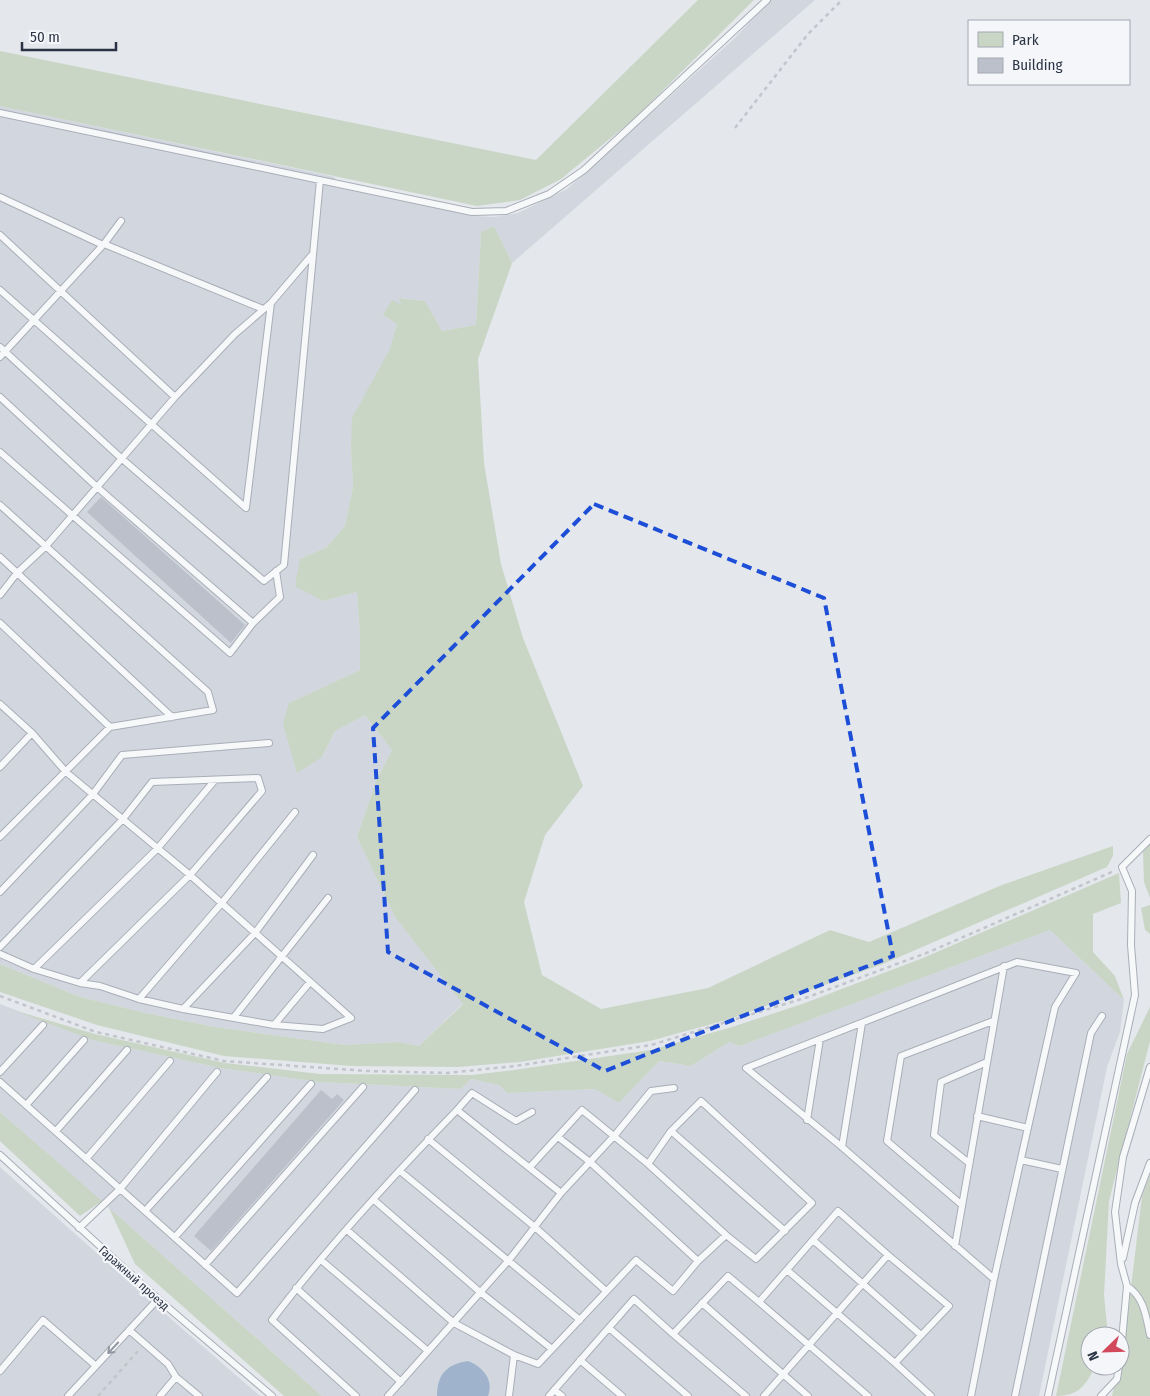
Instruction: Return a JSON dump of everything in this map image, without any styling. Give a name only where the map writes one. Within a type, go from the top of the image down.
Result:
[{"type":"lane","points":[[0,113],[472,212],[506,211],[549,194],[584,170],[766,0]]},
{"type":"lane","points":[[3,349],[121,458],[264,581],[284,565],[320,180]]},
{"type":"lane","points":[[0,197],[104,244],[263,309]]},
{"type":"lane","points":[[0,357],[3,349],[34,321],[104,244],[121,221]]},
{"type":"lane","points":[[0,235],[175,397]]},
{"type":"lane","points":[[0,595],[17,572],[46,546],[175,397],[235,334],[271,304],[312,255]]},
{"type":"lane","points":[[0,290],[246,508],[271,304]]},
{"type":"lane","points":[[0,397],[98,487],[253,623]]},
{"type":"lane","points":[[0,452],[230,652],[253,623],[280,597],[276,571]]},
{"type":"lane","points":[[0,505],[208,692],[213,710],[110,727],[0,837]]},
{"type":"lane","points":[[0,557],[172,717]]},
{"type":"lane","points":[[0,623],[110,727]]},
{"type":"lane","points":[[0,705],[32,733],[66,772],[190,875],[351,1018],[323,1030],[274,1025],[183,1009],[139,999],[100,986],[80,983],[34,969],[0,954]]},
{"type":"lane","points":[[0,767],[32,733]]},
{"type":"lane","points":[[0,892],[93,794],[122,754],[268,743]]},
{"type":"lane","points":[[0,947],[122,818],[152,782],[258,778],[262,791],[190,875],[80,983]]},
{"type":"lane","points":[[34,969],[158,849],[215,780]]},
{"type":"lane","points":[[139,999],[221,904],[294,812]]},
{"type":"lane","points":[[1048,1396],[1135,995],[1131,945],[1132,891],[1122,867],[1150,839]]},
{"type":"lane","points":[[183,1009],[255,933],[313,855]]},
{"type":"lane","points":[[234,1018],[328,898]]},
{"type":"lane","points":[[971,1396],[994,1279],[1055,1007],[1076,973],[1017,962],[746,1068],[842,1147],[994,1279]]},
{"type":"lane","points":[[955,1246],[987,1062],[992,1021],[1004,966]]},
{"type":"lane","points":[[274,1025],[310,982]]},
{"type":"lane","points":[[1015,1396],[1090,1033],[1102,1016]]},
{"type":"lane","points":[[962,1205],[887,1140],[902,1056],[992,1021]]},
{"type":"lane","points":[[842,1147],[862,1023]]},
{"type":"lane","points":[[0,1072],[44,1025]]},
{"type":"lane","points":[[807,1120],[820,1039]]},
{"type":"lane","points":[[27,1104],[84,1040]]},
{"type":"lane","points":[[56,1131],[127,1050]]},
{"type":"lane","points":[[86,1159],[170,1061]]},
{"type":"lane","points":[[969,1163],[934,1135],[941,1082],[987,1062]]},
{"type":"lane","points":[[1123,1326],[1127,1286],[1115,1212],[1123,1157],[1150,1068]]},
{"type":"lane","points":[[79,1228],[120,1189],[217,1072]]},
{"type":"lane","points":[[145,1211],[266,1077]]},
{"type":"lane","points":[[0,1082],[27,1104],[237,1293],[415,1090]]},
{"type":"lane","points":[[175,1237],[311,1084]]},
{"type":"lane","points":[[205,1265],[363,1087]]},
{"type":"lane","points":[[388,1396],[428,1350],[454,1324],[651,1091],[674,1088]]},
{"type":"lane","points":[[356,1396],[272,1320],[296,1288],[347,1230],[472,1093],[516,1121],[532,1112]]},
{"type":"lane","points":[[530,1167],[582,1110],[615,1135],[726,1235],[756,1259],[812,1202],[701,1101],[671,1131],[648,1164]]},
{"type":"lane","points":[[457,1110],[562,1194]]},
{"type":"lane","points":[[977,1116],[1028,1128]]},
{"type":"lane","points":[[671,1131],[784,1231]]},
{"type":"lane","points":[[558,1137],[590,1162],[698,1261]]},
{"type":"lane","points":[[428,1139],[536,1228],[606,1291]]},
{"type":"lane","name":"Гаражный проезд","points":[[0,1155],[158,1299],[272,1396]]},
{"type":"lane","points":[[1021,1160],[1062,1169]]},
{"type":"lane","points":[[1122,1264],[1135,1203],[1150,1163]]},
{"type":"lane","points":[[400,1171],[580,1320]]},
{"type":"lane","points":[[374,1200],[480,1292],[552,1350]]},
{"type":"lane","points":[[759,1302],[838,1211],[949,1306],[895,1363]]},
{"type":"lane","points":[[347,1230],[454,1324],[538,1364],[636,1260],[673,1291],[698,1261],[726,1235]]},
{"type":"lane","points":[[813,1240],[921,1335]]},
{"type":"lane","points":[[764,1396],[888,1255]]},
{"type":"lane","points":[[321,1260],[428,1350]]},
{"type":"lane","points":[[787,1270],[931,1396]]},
{"type":"lane","points":[[673,1334],[728,1276],[868,1396]]},
{"type":"lane","points":[[1127,1286],[1136,1292],[1141,1300],[1150,1335]]},
{"type":"lane","points":[[296,1288],[401,1382]]},
{"type":"lane","points":[[68,1396],[158,1299]]},
{"type":"lane","points":[[548,1396],[634,1299],[746,1396]]},
{"type":"lane","points":[[702,1303],[808,1396]]},
{"type":"lane","points":[[0,1371],[43,1320],[96,1366]]},
{"type":"lane","points":[[609,1328],[688,1396]]},
{"type":"lane","points":[[129,1330],[168,1364],[176,1377],[198,1396]]},
{"type":"lane","points":[[509,1396],[514,1354]]},
{"type":"lane","points":[[580,1360],[622,1396]]},
{"type":"lane","points":[[1101,1396],[1117,1379],[1117,1376]]},
{"type":"lane","points":[[162,1395],[176,1377]]},
{"type":"lane","points":[[554,1390],[562,1396]]},
{"type":"path","points":[[735,128],[808,34],[842,0]]},
{"type":"path","points":[[0,996],[96,1032],[224,1061],[278,1066],[447,1073],[515,1066],[651,1045],[808,997],[929,952],[1122,867]]},
{"type":"path","points":[[98,1396],[145,1344]]},
{"type":"highlighted area","points":[[594,504],[824,598],[893,956],[605,1071],[388,952],[373,728]]},
{"type":"shaded area","points":[[770,0],[815,0],[512,263],[494,226],[481,232],[476,325],[442,331],[425,301],[398,298],[403,306],[383,315],[397,324],[391,349],[351,448],[353,487],[345,526],[327,547],[300,559],[323,601],[357,592],[360,670],[289,703],[322,757],[335,731],[365,715],[392,750],[376,781],[357,837],[395,917],[463,1003],[419,1046],[398,1042],[345,1045],[215,1027],[146,1013],[80,997],[0,964],[0,106],[335,177],[335,187],[473,216],[494,217],[518,213],[567,189],[735,38]]},
{"type":"shaded area","points":[[1050,930],[1124,1000],[1120,1032],[1107,1067],[1039,1396],[322,1396],[0,1112],[0,1004],[92,1040],[220,1068],[319,1082],[461,1089],[471,1079],[499,1085],[507,1093],[596,1089],[619,1103],[659,1061],[691,1066],[729,1042],[740,1046]]},
{"type":"shaded area","points":[[0,1167],[163,1312],[260,1396],[0,1396]]},
{"type":"green space","points":[[698,0],[754,0],[635,118],[561,179],[520,200],[477,206],[0,106],[0,51],[536,160]]},
{"type":"green space","points":[[494,226],[512,263],[478,359],[484,463],[501,564],[523,638],[583,786],[545,835],[524,902],[542,975],[601,1009],[708,988],[830,930],[869,942],[1002,885],[1113,846],[1113,856],[1107,867],[883,964],[730,1019],[650,1041],[520,1062],[458,1067],[352,1066],[224,1056],[97,1025],[0,992],[0,964],[80,997],[146,1013],[215,1027],[345,1045],[398,1042],[419,1046],[463,1004],[395,917],[357,837],[376,781],[392,750],[365,715],[335,731],[322,757],[297,773],[283,724],[289,703],[360,670],[357,592],[323,601],[295,586],[300,559],[327,547],[345,526],[353,487],[352,418],[390,349],[397,324],[383,315],[392,300],[402,305],[398,298],[425,301],[442,331],[476,325],[481,232]]},
{"type":"green space","points":[[1150,844],[1150,898],[1144,882],[1143,852]]},
{"type":"green space","points":[[1119,873],[1121,903],[1093,914],[1093,952],[1115,976],[1124,1000],[1050,930],[740,1046],[729,1042],[691,1066],[659,1061],[619,1103],[595,1089],[507,1093],[499,1085],[471,1079],[461,1089],[319,1082],[220,1068],[92,1040],[13,1010],[95,1034],[225,1063],[320,1074],[472,1075],[514,1070],[651,1050],[732,1027],[805,1003],[923,958]]},
{"type":"green space","points":[[1150,905],[1150,934],[1145,930],[1141,908]]},
{"type":"green space","points":[[1150,1007],[1150,1041],[1109,1201],[1104,1295],[1107,1326],[1080,1326],[1080,1376],[1090,1376],[1085,1384],[1076,1392],[1056,1396],[1127,1054]]},
{"type":"green space","points":[[0,1112],[102,1201],[80,1216],[0,1141]]},
{"type":"green space","points":[[1150,1175],[1150,1396],[1112,1396],[1116,1376],[1130,1376],[1130,1326],[1126,1326],[1142,1196]]},
{"type":"green space","points":[[109,1208],[322,1396],[284,1396],[135,1264]]},
{"type":"water","points":[[468,1361],[483,1370],[486,1375],[490,1385],[488,1396],[437,1396],[437,1388],[445,1371],[454,1365]]},
{"type":"building","points":[[101,497],[245,625],[231,643],[87,512]]},
{"type":"building","points":[[321,1090],[332,1099],[337,1094],[344,1100],[211,1251],[194,1236]]}]
